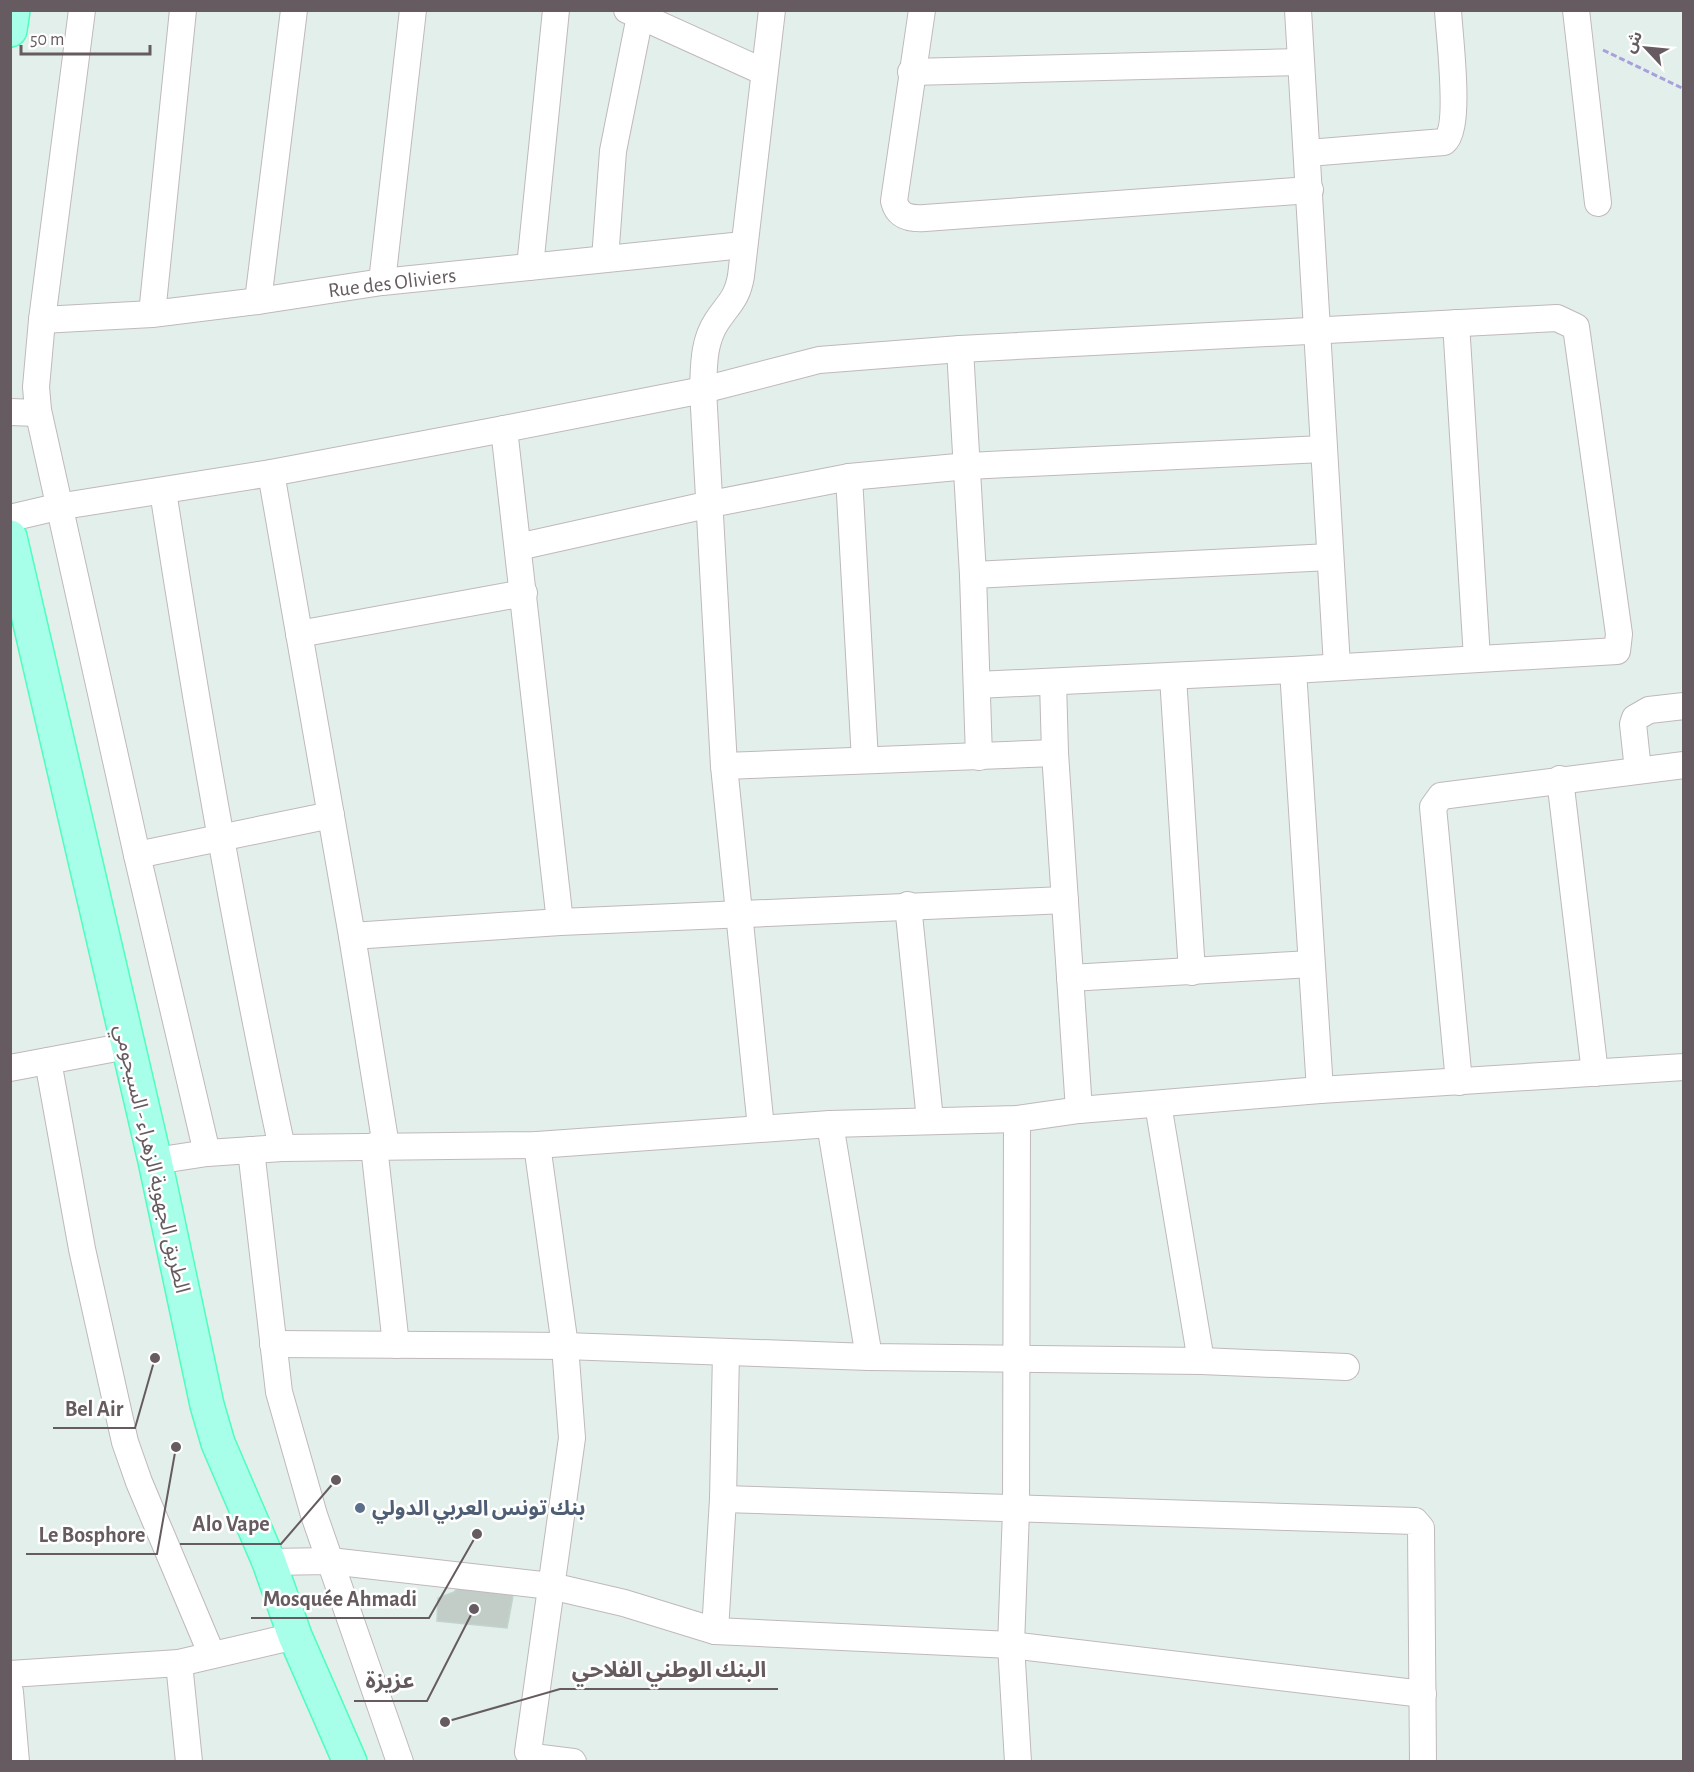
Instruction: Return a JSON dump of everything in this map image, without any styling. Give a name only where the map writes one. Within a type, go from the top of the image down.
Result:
[{"type":"main road","points":[[10,30],[13,10]]},
{"type":"main road","name":"الطريق الجهوية الزهراء - السيجومي","points":[[10,537],[155,1161],[207,1405],[218,1443],[269,1562],[295,1636],[350,1761]]},
{"type":"street","points":[[82,10],[42,320],[36,387],[38,413],[136,855],[207,1153]]},
{"type":"street","points":[[152,314],[183,10]]},
{"type":"street","points":[[258,301],[294,10]]},
{"type":"street","points":[[382,282],[413,10]]},
{"type":"street","points":[[530,267],[556,10]]},
{"type":"street","points":[[761,1128],[724,766],[703,390],[704,356],[710,335],[738,290],[772,10]]},
{"type":"street","points":[[922,10],[911,72],[894,201],[896,210],[905,217],[925,218],[1310,190]]},
{"type":"street","points":[[1298,10],[1337,666]]},
{"type":"street","points":[[1308,153],[1444,142],[1448,139],[1454,114],[1448,10]]},
{"type":"street","points":[[1576,10],[1598,203]]},
{"type":"street","points":[[605,259],[613,151],[634,13],[764,72]]},
{"type":"street","points":[[911,72],[1300,62]]},
{"type":"street","name":"Rue des Oliviers","points":[[42,320],[152,314],[382,282],[743,245]]},
{"type":"street","points":[[10,518],[57,507],[271,473],[504,429],[703,390],[819,360],[960,349],[1557,318],[1576,327],[1619,634],[1618,648],[1613,653],[1477,658],[1173,677],[977,685]]},
{"type":"street","points":[[1456,323],[1477,658]]},
{"type":"street","points":[[960,349],[968,466],[979,757]]},
{"type":"street","points":[[10,412],[38,413]]},
{"type":"street","points":[[504,429],[560,922]]},
{"type":"street","points":[[518,547],[711,504],[849,477],[968,466],[1323,449]]},
{"type":"street","points":[[271,473],[352,936],[380,1146],[396,1345]]},
{"type":"street","points":[[849,477],[865,760]]},
{"type":"street","points":[[163,491],[202,738],[244,969],[282,1148]]},
{"type":"street","points":[[973,575],[1330,557]]},
{"type":"street","points":[[299,634],[524,593]]},
{"type":"street","points":[[1293,670],[1320,1090]]},
{"type":"street","points":[[1173,677],[1192,972]]},
{"type":"street","points":[[1053,682],[1054,753],[1079,1110]]},
{"type":"street","points":[[1638,770],[1633,724],[1635,718],[1649,710],[1683,706]]},
{"type":"street","points":[[724,766],[1054,753]]},
{"type":"street","points":[[1459,1082],[1434,805],[1441,796],[1683,765]]},
{"type":"street","points":[[1560,779],[1595,1073]]},
{"type":"street","points":[[136,855],[331,815]]},
{"type":"street","points":[[352,936],[560,922],[1065,900]]},
{"type":"street","points":[[909,905],[930,1120]]},
{"type":"street","points":[[1070,978],[1311,964]]},
{"type":"street","points":[[10,1068],[127,1046]]},
{"type":"street","points":[[48,1061],[82,1249],[125,1442],[139,1482],[212,1655]]},
{"type":"street","points":[[155,1161],[207,1153],[282,1148],[537,1145],[830,1124],[1017,1119],[1079,1110],[1320,1090],[1683,1067]]},
{"type":"street","points":[[1158,1104],[1201,1362]]},
{"type":"street","points":[[1017,1119],[1016,1511],[1011,1645],[1018,1761]]},
{"type":"street","points":[[830,1124],[869,1357]]},
{"type":"street","points":[[537,1145],[565,1346],[572,1438],[528,1752],[533,1757],[573,1761]]},
{"type":"street","points":[[251,1150],[279,1392],[285,1420],[330,1561],[400,1761]]},
{"type":"street","points":[[273,1344],[565,1346],[869,1357],[1201,1362],[1346,1367]]},
{"type":"street","points":[[715,1631],[723,1499],[726,1352]]},
{"type":"street","points":[[723,1499],[1016,1511],[1415,1521],[1421,1528],[1422,1761]]},
{"type":"street","points":[[269,1562],[330,1561],[551,1586],[624,1603],[715,1631],[1011,1645],[1423,1694]]},
{"type":"street","points":[[10,1674],[179,1663],[295,1636]]},
{"type":"street","points":[[179,1663],[189,1761]]},
{"type":"street","points":[[10,1692],[16,1761]]},
{"type":"path","points":[[1579,39],[1683,89]]},
{"type":"building","points":[[464,1581],[502,1584],[513,1596],[507,1628],[437,1621],[438,1598],[454,1592]]},
{"type":"place","name":"Bel Air","points":[[155,1358]]},
{"type":"place","name":"Le Bosphore","points":[[176,1447]]},
{"type":"place","name":"Alo Vape","points":[[336,1480]]},
{"type":"place","name":"بنك تونس العربي الدولي","points":[[360,1508]]},
{"type":"place","name":"Mosquée Ahmadi","points":[[477,1534]]},
{"type":"place","name":"عزيزة","points":[[474,1609]]},
{"type":"place","name":"البنك الوطني الفلاحي","points":[[445,1722]]}]
